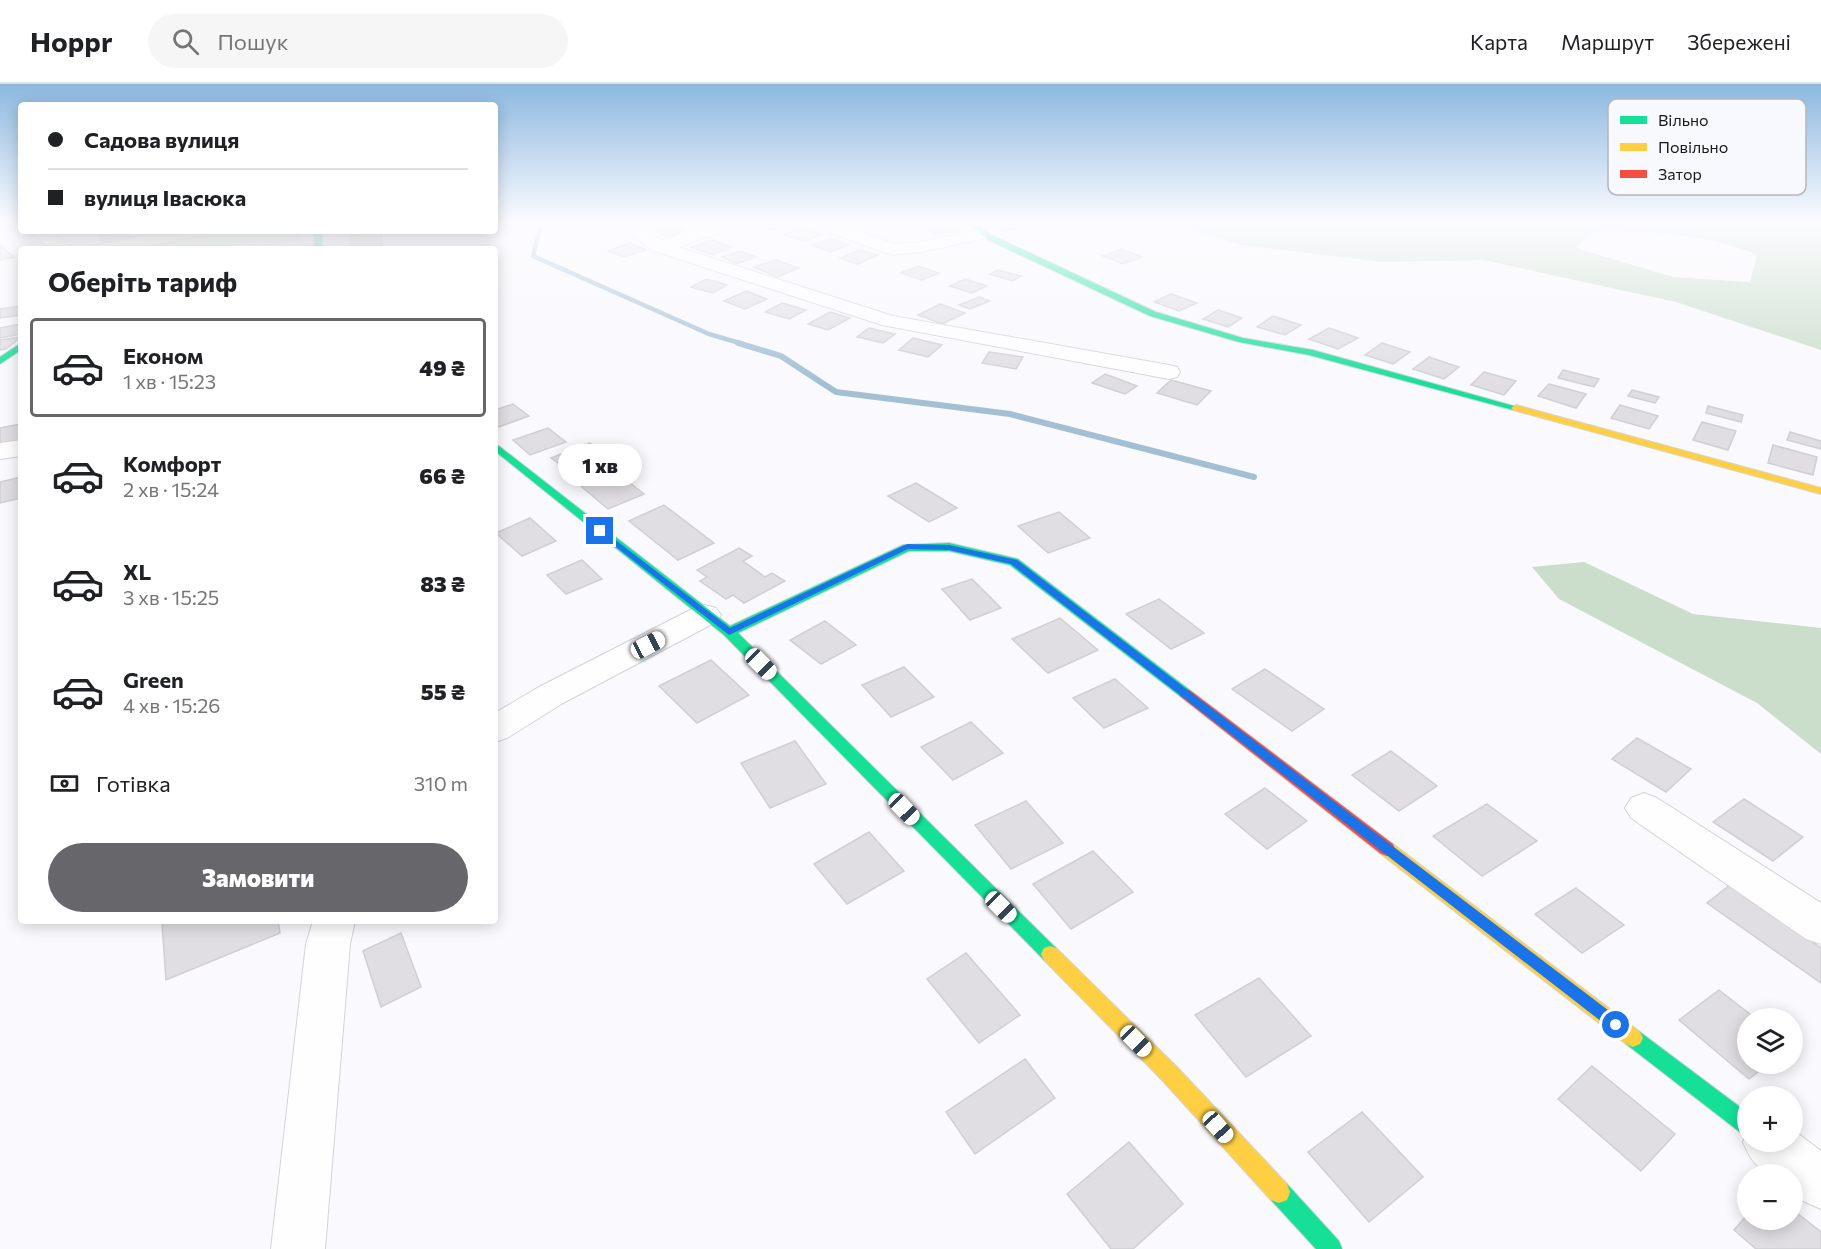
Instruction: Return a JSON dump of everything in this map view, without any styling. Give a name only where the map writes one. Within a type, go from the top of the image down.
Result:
[{"type":"street","points":[[748,275],[889,321],[1169,372]]},
{"type":"street","points":[[1073,275],[1153,314],[1242,340],[1310,352],[1821,491]]},
{"type":"street","points":[[0,361],[18,348]]},
{"type":"street","points":[[0,451],[18,448]]},
{"type":"street","points":[[498,448],[717,624],[1170,1074],[1331,1249]]},
{"type":"street","points":[[498,727],[551,695],[717,624],[907,547],[949,547],[1014,562],[1737,1118]]},
{"type":"street","points":[[1644,808],[1821,927]]},
{"type":"street","points":[[298,1249],[328,944],[333,924]]},
{"type":"street","points":[[1781,1152],[1821,1183]]},
{"type":"green space","points":[[1554,275],[1668,275],[1750,282],[1752,275],[1821,275],[1821,350],[1676,302]]},
{"type":"green space","points":[[1584,562],[1693,614],[1821,628],[1821,754],[1757,703],[1559,599],[1532,567]]},
{"type":"building","points":[[908,275],[933,275],[922,280]]},
{"type":"building","points":[[994,275],[1021,276],[1013,281]]},
{"type":"building","points":[[706,279],[727,285],[713,293],[691,287]]},
{"type":"building","points":[[965,279],[987,286],[972,293],[950,286]]},
{"type":"building","points":[[746,291],[767,299],[745,309],[724,301]]},
{"type":"building","points":[[1171,294],[1197,303],[1179,311],[1154,302]]},
{"type":"building","points":[[979,297],[990,301],[970,309],[959,305]]},
{"type":"building","points":[[782,303],[806,310],[789,319],[765,312]]},
{"type":"building","points":[[940,304],[965,313],[942,324],[918,315]]},
{"type":"building","points":[[18,306],[18,315],[0,318],[0,309]]},
{"type":"building","points":[[1218,310],[1242,318],[1228,327],[1203,319]]},
{"type":"building","points":[[830,312],[850,318],[828,330],[808,324]]},
{"type":"building","points":[[1273,316],[1301,325],[1285,335],[1257,327]]},
{"type":"building","points":[[18,325],[18,335],[0,338],[0,328]]},
{"type":"building","points":[[869,328],[895,334],[883,343],[857,337]]},
{"type":"building","points":[[1329,328],[1358,338],[1338,349],[1309,339]]},
{"type":"building","points":[[18,337],[6,349],[0,350],[0,340]]},
{"type":"building","points":[[913,338],[942,345],[928,357],[899,350]]},
{"type":"building","points":[[1382,343],[1410,352],[1393,364],[1365,355]]},
{"type":"building","points":[[989,352],[1023,357],[1016,369],[982,363]]},
{"type":"building","points":[[1429,357],[1459,367],[1444,379],[1413,369]]},
{"type":"building","points":[[1563,370],[1599,379],[1594,387],[1558,378]]},
{"type":"building","points":[[1484,372],[1516,381],[1504,395],[1471,385]]},
{"type":"building","points":[[1105,374],[1137,386],[1125,394],[1092,383]]},
{"type":"building","points":[[1171,380],[1211,391],[1197,405],[1157,393]]},
{"type":"building","points":[[1549,384],[1586,394],[1576,408],[1538,396]]},
{"type":"building","points":[[1632,390],[1659,397],[1655,403],[1628,396]]},
{"type":"building","points":[[513,404],[529,416],[498,427],[498,409]]},
{"type":"building","points":[[1620,405],[1658,416],[1649,429],[1611,418]]},
{"type":"building","points":[[1708,406],[1743,415],[1741,422],[1706,413]]},
{"type":"building","points":[[1702,422],[1736,431],[1728,450],[1693,440]]},
{"type":"building","points":[[18,425],[18,441],[0,444],[0,428]]},
{"type":"building","points":[[548,428],[566,442],[530,455],[513,440]]},
{"type":"building","points":[[1790,432],[1821,441],[1821,449],[1787,440]]},
{"type":"building","points":[[590,443],[611,457],[572,473],[551,458]]},
{"type":"building","points":[[1773,445],[1817,457],[1813,475],[1768,463]]},
{"type":"building","points":[[611,468],[644,494],[608,509],[576,482]]},
{"type":"building","points":[[18,478],[18,499],[0,503],[0,482]]},
{"type":"building","points":[[916,483],[957,508],[929,522],[888,496]]},
{"type":"building","points":[[664,505],[714,543],[678,560],[629,521]]},
{"type":"building","points":[[1059,512],[1090,538],[1048,553],[1018,526]]},
{"type":"building","points":[[530,518],[556,541],[522,556],[498,535],[498,532]]},
{"type":"building","points":[[739,548],[752,556],[743,561],[765,577],[772,573],[785,581],[744,603],[733,595],[726,599],[700,581],[707,577],[697,570]]},
{"type":"building","points":[[582,560],[602,579],[566,594],[547,575]]},
{"type":"building","points":[[972,579],[1001,608],[970,620],[942,589]]},
{"type":"building","points":[[1159,599],[1204,633],[1171,649],[1126,614]]},
{"type":"building","points":[[1060,618],[1098,650],[1048,673],[1012,639]]},
{"type":"building","points":[[825,621],[856,645],[821,664],[790,640]]},
{"type":"building","points":[[711,660],[749,695],[697,723],[659,686]]},
{"type":"building","points":[[904,667],[934,697],[891,717],[862,685]]},
{"type":"building","points":[[1265,669],[1324,709],[1292,731],[1232,689]]},
{"type":"building","points":[[1115,679],[1148,708],[1104,728],[1073,698]]},
{"type":"building","points":[[971,722],[1003,753],[953,780],[921,747]]},
{"type":"building","points":[[1637,738],[1691,769],[1666,792],[1612,759]]},
{"type":"building","points":[[795,741],[826,784],[770,808],[741,763]]},
{"type":"building","points":[[1391,751],[1437,786],[1399,811],[1352,775]]},
{"type":"building","points":[[1265,788],[1307,821],[1267,849],[1225,814]]},
{"type":"building","points":[[1744,799],[1803,837],[1773,861],[1713,822]]},
{"type":"building","points":[[1026,801],[1063,843],[1011,869],[975,825]]},
{"type":"building","points":[[1487,804],[1537,841],[1482,876],[1433,836]]},
{"type":"building","points":[[869,832],[904,871],[847,904],[814,864]]},
{"type":"building","points":[[1093,851],[1133,892],[1071,929],[1033,884]]},
{"type":"building","points":[[1730,885],[1821,948],[1821,983],[1707,903]]},
{"type":"building","points":[[1576,888],[1624,925],[1582,953],[1535,914]]},
{"type":"building","points":[[162,924],[278,924],[280,933],[166,980]]},
{"type":"building","points":[[401,933],[421,987],[381,1007],[363,951]]},
{"type":"building","points":[[966,953],[1020,1015],[979,1043],[927,979]]},
{"type":"building","points":[[1259,978],[1311,1036],[1246,1077],[1195,1015]]},
{"type":"building","points":[[1719,990],[1742,1008],[1737,1008],[1737,1069],[1679,1020]]},
{"type":"building","points":[[1025,1059],[1055,1098],[975,1154],[946,1112]]},
{"type":"building","points":[[1592,1066],[1675,1134],[1641,1171],[1558,1099]]},
{"type":"building","points":[[1743,1074],[1755,1074],[1749,1079]]},
{"type":"building","points":[[1362,1112],[1423,1177],[1369,1222],[1308,1152]]},
{"type":"building","points":[[1129,1142],[1183,1204],[1133,1249],[1111,1249],[1067,1194]]},
{"type":"building","points":[[1803,1218],[1821,1232],[1821,1249],[1756,1249],[1734,1230],[1737,1227],[1737,1230],[1803,1230]]},
{"type":"waterway","points":[[577,275],[709,334],[743,344]]},
{"type":"waterway","points":[[738,343],[781,356],[836,392],[1010,414],[1254,477]]},
{"type":"traffic: fast","points":[[1071,275],[1153,314],[1242,340],[1310,352],[1516,408]]},
{"type":"traffic: fast","points":[[0,361],[18,348]]},
{"type":"traffic: fast","points":[[498,448],[729,632],[1050,954]]},
{"type":"traffic: fast","points":[[729,632],[907,547],[949,547],[1014,562],[1186,694]]},
{"type":"traffic: fast","points":[[1633,1038],[1737,1118]]},
{"type":"traffic: fast","points":[[1279,1192],[1331,1249]]},
{"type":"traffic: slow","points":[[1516,408],[1821,491]]},
{"type":"traffic: slow","points":[[1387,849],[1633,1038]]},
{"type":"traffic: slow","points":[[1050,954],[1170,1074],[1279,1192]]},
{"type":"traffic: jam","points":[[1186,694],[1387,849]]},
{"type":"route","points":[[600,531],[729,632],[907,547],[949,547],[1014,562],[1616,1025]]}]
